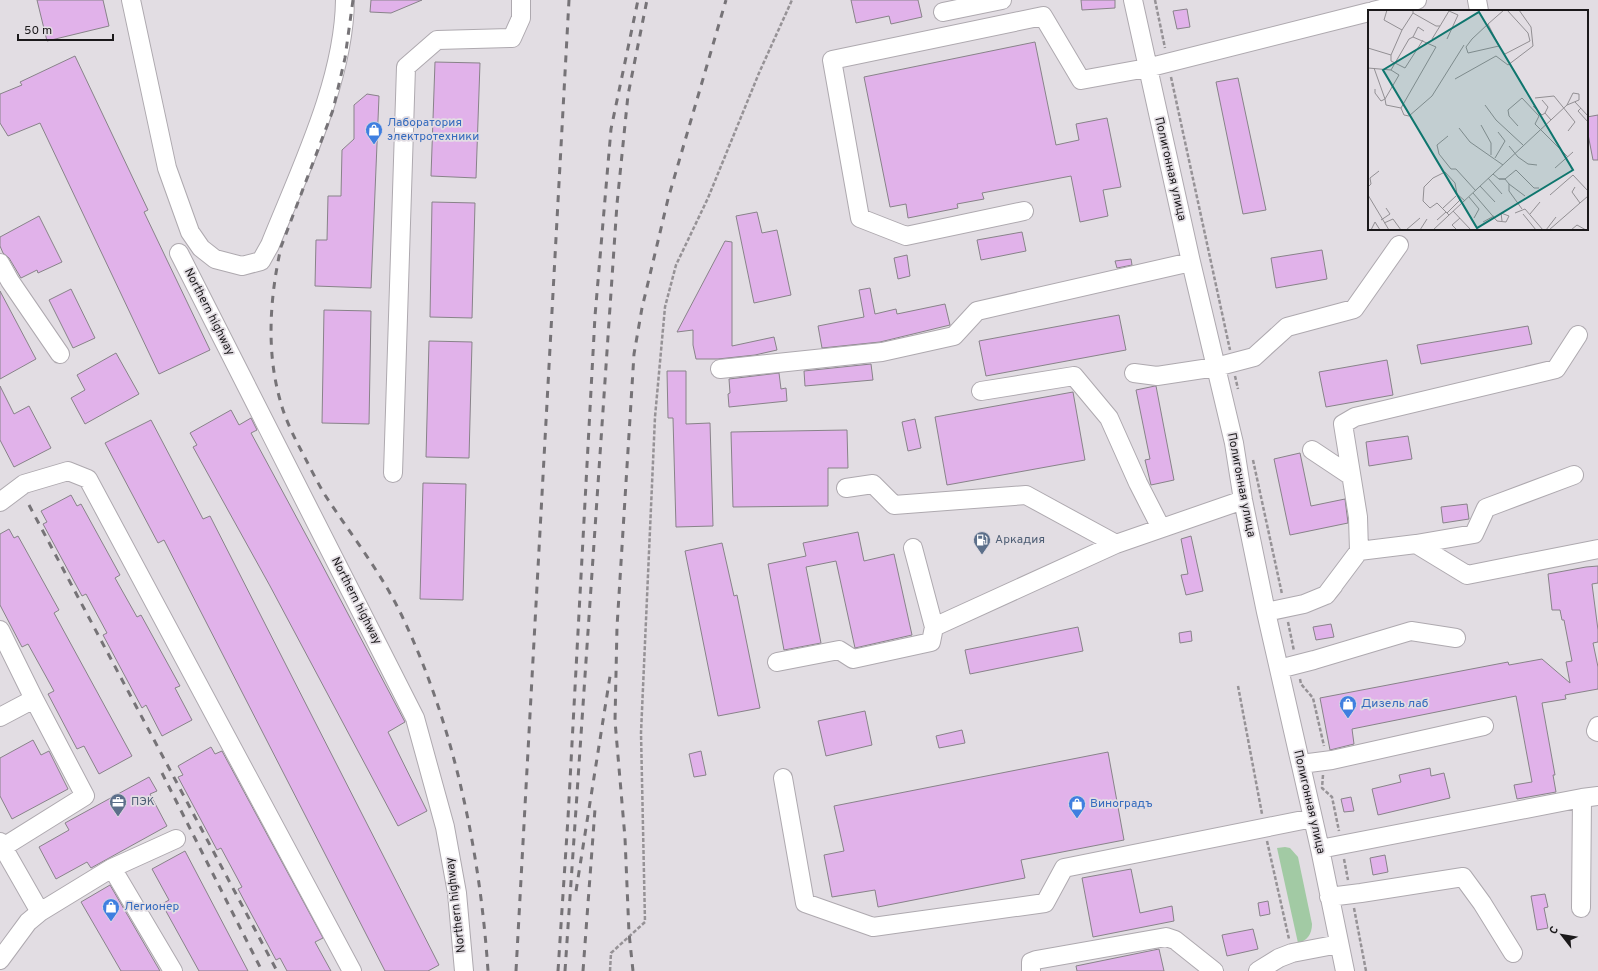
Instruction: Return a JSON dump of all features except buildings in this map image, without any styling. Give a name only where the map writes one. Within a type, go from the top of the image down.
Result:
[{"type":"lane","points":[[131,0],[167,168],[190,232],[201,248],[215,259],[242,266],[261,261],[270,245],[321,118],[341,48],[345,0]]},
{"type":"lane","points":[[393,473],[406,67],[437,40],[512,38],[521,18],[521,0]]},
{"type":"lane","points":[[943,12],[1002,0]]},
{"type":"lane","name":"Полигонная улица","points":[[1133,0],[1190,262],[1224,364],[1243,500],[1266,612],[1320,849],[1345,971]]},
{"type":"lane","points":[[1377,10],[1417,0]]},
{"type":"lane","points":[[1477,0],[1479,10]]},
{"type":"lane","points":[[1024,211],[906,236],[860,218],[832,60],[1043,16],[1081,80],[1147,68],[1368,12]]},
{"type":"lane","points":[[1134,373],[1157,376],[1254,357],[1286,327],[1354,309],[1399,245]]},
{"type":"lane","name":"Northern highway","points":[[179,253],[415,718],[445,827],[457,893],[464,971]]},
{"type":"lane","points":[[720,369],[882,352],[954,336],[977,311],[1190,262]]},
{"type":"lane","points":[[0,263],[10,281],[60,354]]},
{"type":"lane","points":[[1266,612],[1304,604],[1326,595],[1359,551],[1358,517],[1343,424],[1355,417],[1556,369],[1578,334]]},
{"type":"lane","points":[[982,391],[1074,376],[1109,418],[1138,484],[1161,528]]},
{"type":"lane","points":[[1312,450],[1351,476]]},
{"type":"lane","points":[[0,502],[24,484],[68,471],[88,479],[352,971]]},
{"type":"lane","points":[[1359,551],[1416,544],[1474,534],[1486,508],[1574,475]]},
{"type":"lane","points":[[846,488],[873,484],[894,506],[1026,495],[1116,544]]},
{"type":"lane","points":[[934,627],[1116,544],[1243,500]]},
{"type":"lane","points":[[1416,544],[1467,575],[1598,549]]},
{"type":"lane","points":[[777,662],[838,650],[853,659],[931,642],[934,627],[913,548]]},
{"type":"lane","points":[[0,630],[34,700],[86,796],[1,846],[40,912]]},
{"type":"lane","points":[[1279,668],[1314,660],[1411,631],[1456,638]]},
{"type":"lane","points":[[0,717],[34,700]]},
{"type":"lane","points":[[1301,764],[1324,761],[1484,726]]},
{"type":"lane","points":[[1598,726],[1596,731],[1598,732]]},
{"type":"lane","points":[[783,778],[805,903],[873,927],[1044,903],[1064,868],[1313,818]]},
{"type":"lane","points":[[1320,849],[1590,797],[1581,908]]},
{"type":"lane","points":[[0,960],[28,922],[40,912],[112,868],[176,839]]},
{"type":"lane","points":[[112,868],[173,971]]},
{"type":"lane","points":[[1330,897],[1463,877],[1482,903],[1513,953]]},
{"type":"lane","points":[[1031,971],[1032,962],[1036,960],[1166,937],[1175,940],[1214,971]]},
{"type":"lane","points":[[1258,971],[1279,958],[1292,953],[1339,944]]},
{"type":"path","points":[[610,971],[611,953],[645,922],[641,733],[656,417],[665,307],[676,265],[708,198],[759,73],[792,0]]},
{"type":"path","points":[[1155,0],[1168,62],[1224,364],[1239,393]]},
{"type":"path","points":[[1252,454],[1301,684],[1313,698],[1325,751],[1322,788],[1332,796],[1366,971]]},
{"type":"green space","points":[[1277,848],[1290,848],[1298,857],[1312,924],[1311,931],[1308,936],[1304,941],[1298,943]]},
{"type":"railway","points":[[353,0],[345,58],[333,110],[281,247],[272,304],[271,343],[273,362],[280,400],[284,414],[293,434],[325,495],[385,584],[394,600],[420,658],[436,701],[462,789],[471,835],[484,926],[488,971]]},
{"type":"railway","points":[[516,971],[569,0]]},
{"type":"railway","points":[[558,971],[568,818],[595,316],[611,129],[638,0]]},
{"type":"railway","points":[[565,971],[617,204],[628,95],[647,0]]},
{"type":"railway","points":[[633,971],[629,933],[625,838],[615,721],[617,627],[634,354],[642,308],[668,199],[726,0]]},
{"type":"railway","points":[[29,505],[277,971]]},
{"type":"railway","points":[[576,891],[611,670]]},
{"type":"railway","points":[[162,773],[262,971]]},
{"type":"railway","points":[[583,971],[595,809]]},
{"type":"place","name":"Лаборатория электротехники","points":[[374,145]]},
{"type":"place","name":"Аркадия","points":[[982,555]]},
{"type":"place","name":"Дизель лаб","points":[[1348,719]]},
{"type":"place","name":"ПЭК","points":[[118,817]]},
{"type":"place","name":"Виноградъ","points":[[1077,819]]},
{"type":"place","name":"Легионер","points":[[111,922]]}]
